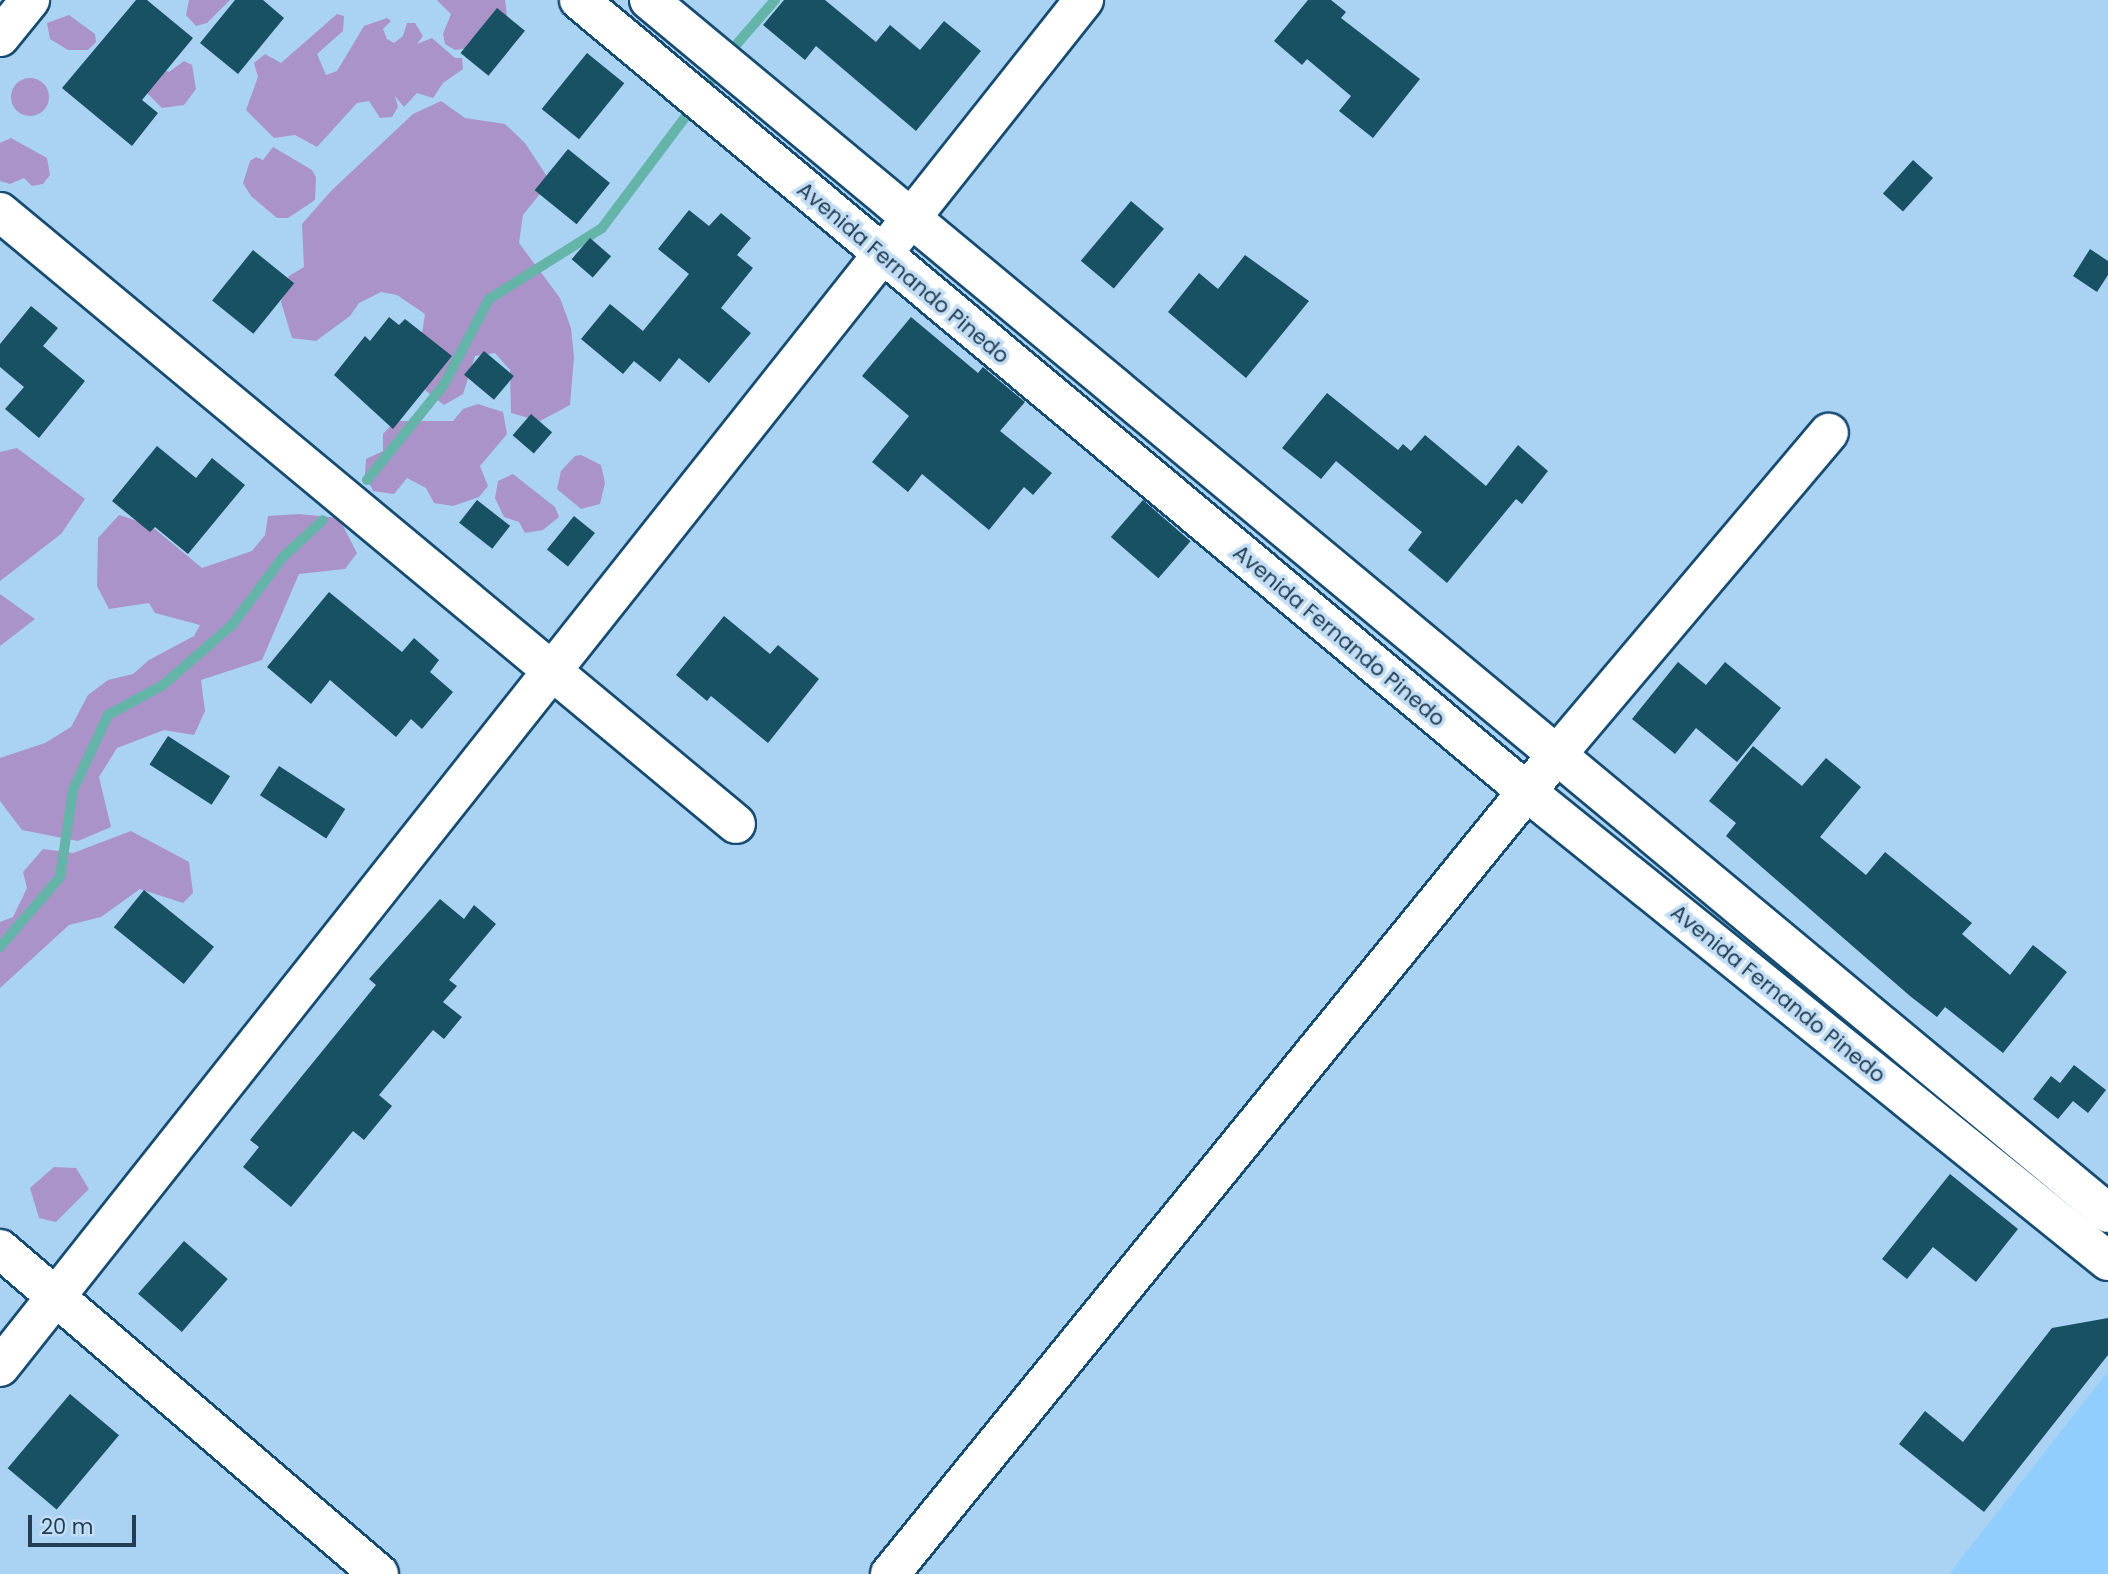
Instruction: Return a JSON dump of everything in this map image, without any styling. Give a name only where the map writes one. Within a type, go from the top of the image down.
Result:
[{"type":"street","points":[[0,37],[30,0]]},
{"type":"street","name":"Avenida Fernando Pinedo","points":[[579,0],[881,256],[1526,791],[2108,1261]]},
{"type":"street","name":"Avenida Fernando Pinedo","points":[[649,0],[1559,752],[2108,1213]]},
{"type":"street","points":[[0,1367],[1084,0]]},
{"type":"street","points":[[0,212],[736,824]]},
{"type":"street","points":[[890,1574],[1526,791],[1829,433]]},
{"type":"street","points":[[2063,1223],[2108,1221]]},
{"type":"street","points":[[0,1249],[379,1574]]},
{"type":"shaded area","points":[[189,0],[230,0],[207,23],[196,26],[186,15]]},
{"type":"shaded area","points":[[437,0],[505,0],[507,15],[470,48],[455,50],[445,44],[443,34],[451,14]]},
{"type":"shaded area","points":[[337,14],[344,16],[343,31],[317,54],[326,75],[337,71],[364,26],[387,18],[391,21],[383,29],[387,39],[394,43],[403,36],[407,23],[415,23],[423,36],[417,44],[432,38],[455,58],[462,58],[463,69],[443,83],[433,98],[417,93],[404,107],[395,96],[398,107],[392,117],[380,118],[369,101],[357,103],[317,147],[295,135],[274,138],[246,110],[258,77],[254,63],[265,54],[281,63]]},
{"type":"shaded area","points":[[69,15],[95,34],[96,42],[88,50],[68,50],[50,39],[47,23]]},
{"type":"shaded area","points":[[184,61],[192,65],[196,89],[184,105],[162,108],[144,90],[163,69],[169,72]]},
{"type":"shaded area","points":[[30,78],[43,84],[49,97],[43,110],[30,116],[17,110],[11,97],[17,84]]},
{"type":"shaded area","points":[[441,101],[465,118],[505,124],[525,143],[550,181],[523,215],[519,243],[560,298],[571,328],[574,357],[570,405],[540,421],[511,413],[510,370],[495,353],[475,356],[463,394],[444,405],[426,391],[416,375],[425,314],[397,295],[381,292],[359,303],[350,316],[316,341],[292,338],[281,302],[289,276],[304,267],[302,224],[332,190],[413,114]]},
{"type":"shaded area","points":[[11,138],[47,158],[50,175],[43,184],[32,186],[24,178],[10,184],[0,181],[0,143]]},
{"type":"shaded area","points":[[273,147],[312,170],[316,177],[315,200],[288,218],[277,218],[251,196],[243,183],[250,161],[256,157],[263,160]]},
{"type":"shaded area","points":[[478,404],[503,412],[507,434],[480,466],[488,486],[479,497],[453,506],[434,503],[426,488],[407,478],[394,494],[373,491],[365,474],[366,459],[383,451],[383,434],[395,421],[453,421],[463,409]]},
{"type":"shaded area","points":[[17,448],[85,499],[61,534],[0,581],[0,452]]},
{"type":"shaded area","points":[[581,455],[601,465],[605,483],[600,504],[581,509],[557,489],[561,471],[575,456]]},
{"type":"shaded area","points":[[513,474],[555,507],[559,517],[543,530],[525,533],[519,522],[504,517],[495,498],[498,481]]},
{"type":"shaded area","points":[[299,514],[339,518],[357,553],[345,569],[299,574],[262,660],[201,680],[205,711],[194,735],[164,730],[117,748],[99,777],[111,827],[78,841],[22,830],[0,801],[0,758],[45,743],[71,727],[88,695],[108,680],[133,674],[149,660],[194,636],[200,625],[155,613],[149,603],[109,609],[97,586],[98,538],[119,515],[150,525],[202,568],[252,551],[265,535],[268,516]]},
{"type":"shaded area","points":[[0,594],[35,619],[0,646]]},
{"type":"shaded area","points":[[131,831],[189,862],[193,893],[183,903],[140,889],[101,917],[69,925],[0,988],[0,922],[13,917],[27,888],[23,872],[43,849],[73,853]]},
{"type":"shaded area","points":[[54,1167],[76,1168],[89,1189],[56,1222],[39,1218],[30,1188]]},
{"type":"shaded area","points":[[2108,1371],[2108,1574],[1949,1574],[2095,1388]]},
{"type":"building","points":[[136,0],[147,0],[193,38],[142,100],[158,113],[132,146],[62,88]]},
{"type":"building","points":[[235,0],[263,0],[284,18],[238,74],[200,43]]},
{"type":"building","points":[[784,0],[825,0],[876,42],[890,25],[920,50],[944,21],[981,51],[916,131],[816,46],[805,60],[763,25]]},
{"type":"building","points":[[1308,0],[1331,0],[1346,12],[1341,18],[1420,79],[1373,138],[1339,111],[1351,96],[1307,59],[1302,65],[1274,41]]},
{"type":"building","points":[[497,8],[525,31],[488,76],[460,53]]},
{"type":"building","points":[[587,53],[624,83],[579,139],[542,109]]},
{"type":"building","points":[[568,149],[610,183],[577,224],[535,190]]},
{"type":"building","points":[[1913,160],[1933,178],[1903,212],[1883,193]]},
{"type":"building","points":[[1131,201],[1164,229],[1114,288],[1081,261]]},
{"type":"building","points":[[689,210],[709,226],[721,213],[751,238],[737,255],[753,268],[721,308],[751,333],[709,383],[679,358],[660,382],[634,361],[623,374],[581,339],[610,304],[643,331],[689,274],[658,249]]},
{"type":"building","points":[[590,238],[611,256],[593,278],[572,259]]},
{"type":"building","points":[[2090,249],[2108,261],[2108,275],[2097,292],[2073,276]]},
{"type":"building","points":[[253,250],[294,283],[253,334],[212,301]]},
{"type":"building","points":[[1245,255],[1309,301],[1246,378],[1168,312],[1199,273],[1218,289]]},
{"type":"building","points":[[31,306],[58,328],[43,346],[85,381],[39,438],[5,409],[24,387],[0,367],[0,344]]},
{"type":"building","points":[[389,317],[399,325],[405,319],[452,356],[393,429],[334,375],[365,336],[370,341]]},
{"type":"building","points":[[911,317],[978,373],[983,367],[1025,402],[1000,431],[1052,473],[1033,495],[1024,487],[989,530],[922,474],[908,492],[872,462],[909,416],[862,376]]},
{"type":"building","points":[[484,351],[514,376],[494,400],[464,375]]},
{"type":"building","points":[[1327,393],[1398,450],[1403,444],[1411,451],[1425,435],[1486,486],[1518,445],[1548,471],[1522,504],[1516,499],[1447,583],[1408,550],[1422,532],[1336,461],[1321,479],[1282,448]]},
{"type":"building","points":[[531,414],[552,432],[534,454],[513,435]]},
{"type":"building","points":[[157,446],[196,478],[212,458],[245,485],[188,554],[155,527],[150,532],[112,501]]},
{"type":"building","points":[[477,500],[510,526],[492,549],[459,523]]},
{"type":"building","points":[[1143,500],[1191,541],[1158,578],[1111,537]]},
{"type":"building","points":[[574,516],[595,533],[568,566],[547,549]]},
{"type":"building","points":[[329,592],[402,652],[414,638],[439,660],[430,672],[453,692],[422,729],[411,719],[396,737],[330,680],[311,704],[267,667]]},
{"type":"building","points":[[724,616],[770,654],[778,645],[819,679],[768,743],[711,696],[707,701],[676,675]]},
{"type":"building","points":[[1678,662],[1706,685],[1725,662],[1781,708],[1737,762],[1696,728],[1675,754],[1632,719]]},
{"type":"building","points":[[168,736],[230,776],[212,805],[149,765]]},
{"type":"building","points":[[1753,746],[1802,786],[1826,758],[1861,787],[1820,837],[1866,875],[1885,852],[1972,923],[1962,934],[2010,975],[2033,945],[2067,972],[2003,1053],[1945,1007],[1937,1017],[1910,996],[1726,836],[1736,823],[1709,801]]},
{"type":"building","points":[[279,766],[345,809],[326,838],[260,795]]},
{"type":"building","points":[[144,890],[214,947],[184,984],[114,927]]},
{"type":"building","points":[[440,899],[464,919],[474,905],[496,924],[449,980],[457,986],[443,1002],[462,1017],[444,1039],[433,1030],[379,1095],[392,1106],[364,1140],[353,1131],[291,1207],[243,1167],[259,1147],[250,1140],[376,985],[369,979]]},
{"type":"building","points":[[2074,1065],[2106,1090],[2088,1113],[2073,1101],[2058,1119],[2033,1099],[2051,1076],[2060,1083]]},
{"type":"building","points":[[1950,1174],[2018,1229],[1976,1282],[1933,1247],[1907,1279],[1882,1259]]},
{"type":"building","points":[[184,1241],[228,1279],[182,1332],[138,1294]]},
{"type":"building","points":[[2108,1318],[2108,1355],[1984,1512],[1899,1444],[1925,1411],[1963,1442],[2052,1328]]},
{"type":"building","points":[[70,1394],[119,1435],[57,1509],[8,1468]]},
{"type":"waterway","points":[[736,45],[775,0]]},
{"type":"waterway","points":[[709,84],[713,78]]},
{"type":"waterway","points":[[367,480],[443,386],[489,299],[602,228],[686,116]]},
{"type":"waterway","points":[[0,947],[60,877],[73,790],[108,715],[163,685],[232,625],[283,557],[323,520]]}]
